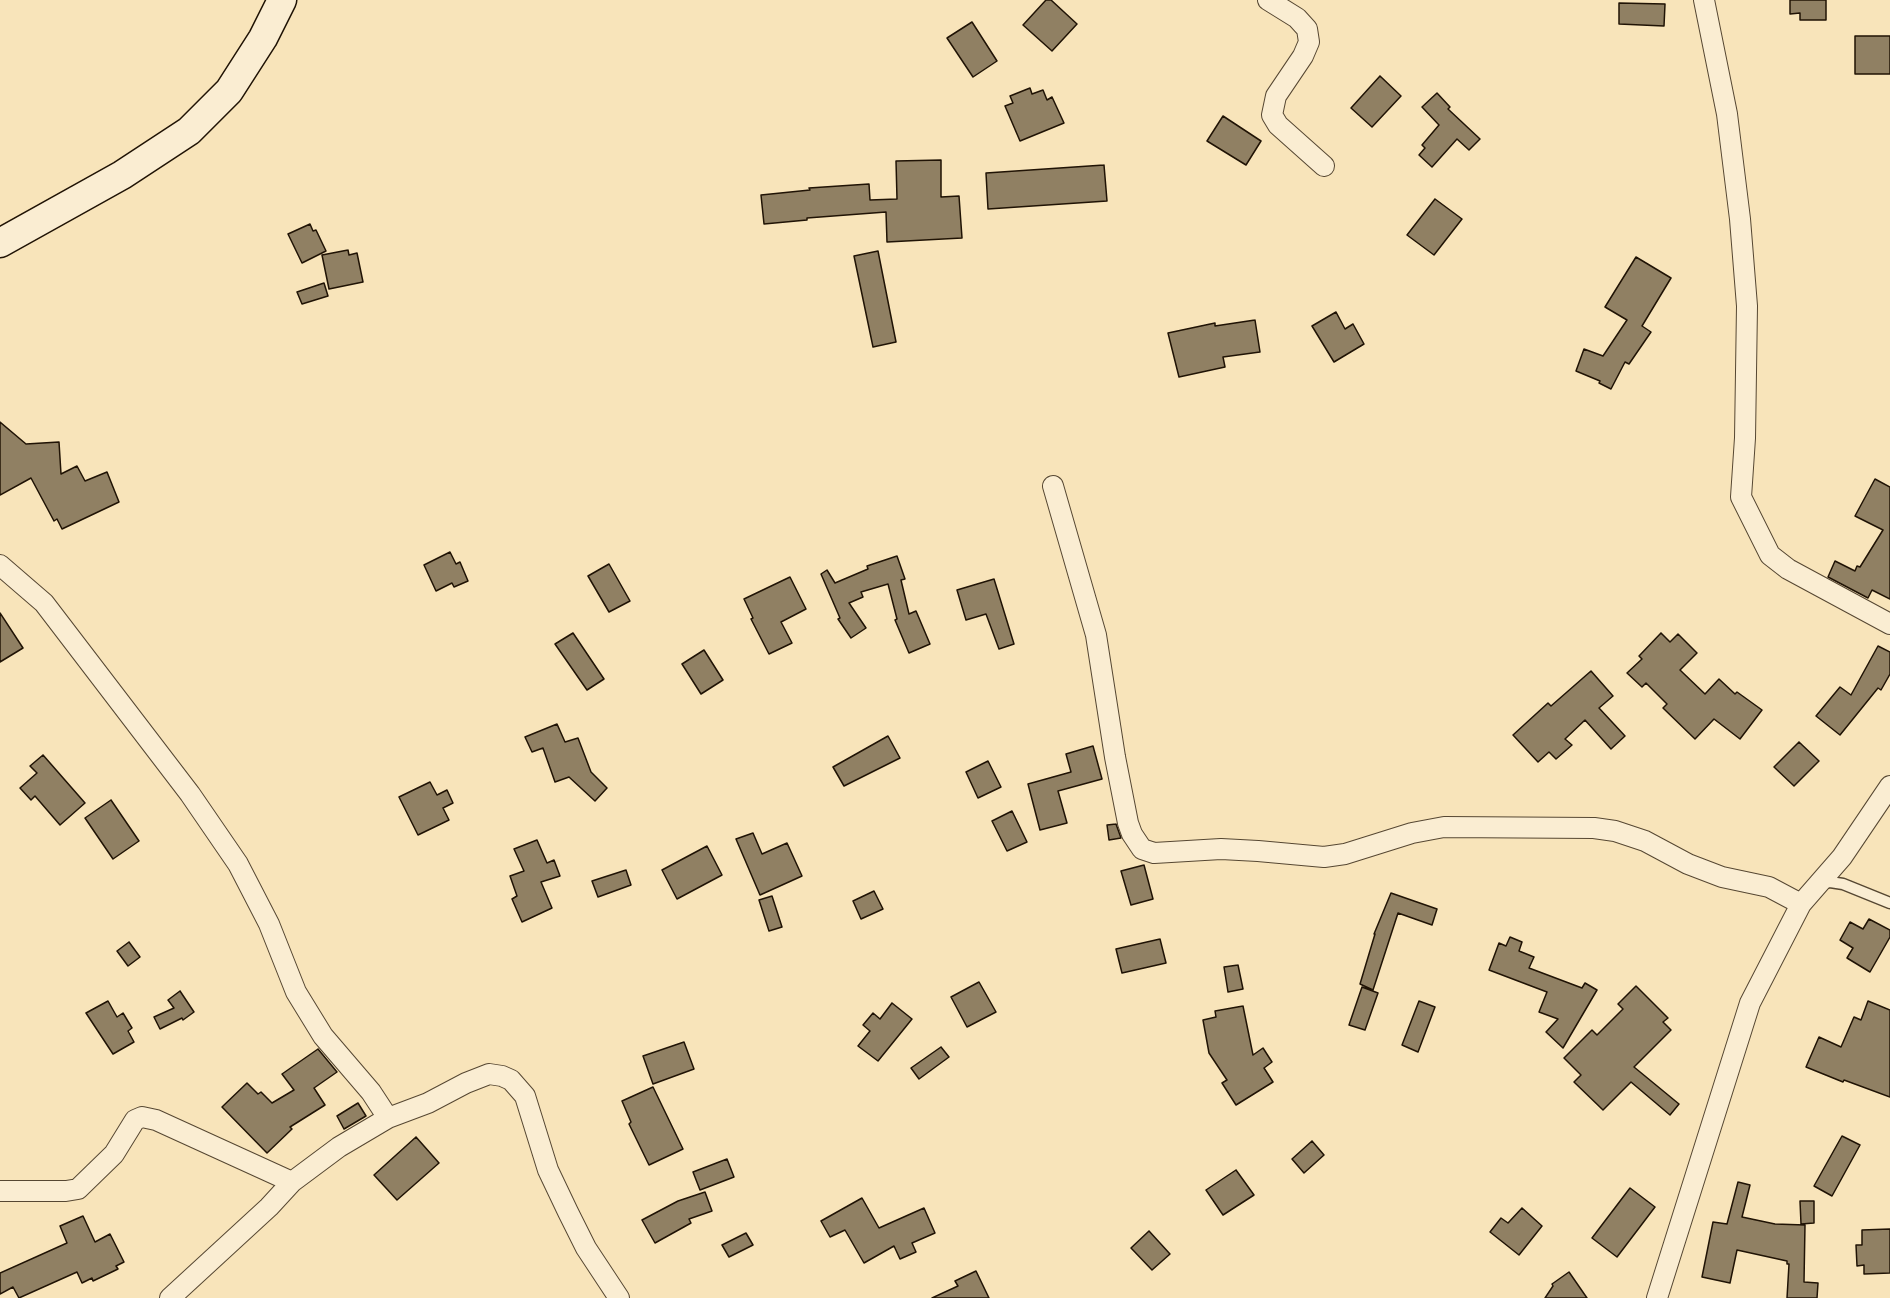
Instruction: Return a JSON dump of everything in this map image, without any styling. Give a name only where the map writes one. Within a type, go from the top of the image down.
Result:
[{"type":"main road","points":[[0,243],[122,175],[189,130],[229,90],[263,38],[282,0]]},
{"type":"street","points":[[1268,0],[1297,18],[1307,29],[1309,42],[1303,56],[1276,96],[1272,114],[1278,125],[1324,166]]},
{"type":"street","points":[[1704,0],[1727,114],[1740,219],[1746,295],[1745,427],[1741,496],[1770,555],[1788,569],[1890,624]]},
{"type":"street","points":[[1053,486],[1096,635],[1128,823],[1142,849],[1154,853],[1221,849],[1324,857],[1345,854],[1412,833],[1444,827],[1594,828],[1615,831],[1645,841],[1688,864],[1722,877],[1769,887],[1801,904]]},
{"type":"street","points":[[0,565],[44,603],[190,794],[243,874],[269,924],[296,992],[323,1036],[371,1092],[388,1118]]},
{"type":"street","points":[[1657,1298],[1750,1003],[1801,904],[1842,857],[1890,786]]},
{"type":"street","points":[[170,1298],[269,1207],[292,1182],[339,1147],[388,1118],[489,1074],[511,1080],[525,1096],[548,1170],[581,1239],[619,1298]]},
{"type":"street","points":[[0,1191],[78,1189],[114,1154],[135,1120],[142,1117],[156,1120],[292,1182]]},
{"type":"lane","points":[[1819,884],[1830,882],[1843,884],[1890,903]]},
{"type":"building","points":[[1046,0],[1051,0],[1077,24],[1052,51],[1023,25]]},
{"type":"building","points":[[1790,0],[1826,0],[1826,20],[1800,20],[1800,13],[1790,14]]},
{"type":"building","points":[[1619,3],[1665,4],[1664,26],[1619,24]]},
{"type":"building","points":[[972,22],[997,61],[973,77],[947,38]]},
{"type":"building","points":[[1855,36],[1890,36],[1890,74],[1855,74]]},
{"type":"building","points":[[1380,76],[1401,96],[1372,127],[1351,108]]},
{"type":"building","points":[[1030,88],[1032,94],[1043,90],[1047,100],[1052,97],[1064,123],[1020,141],[1005,106],[1013,103],[1010,96]]},
{"type":"building","points":[[1437,93],[1450,107],[1448,109],[1480,139],[1469,150],[1457,139],[1432,167],[1419,155],[1425,148],[1422,145],[1439,125],[1422,107]]},
{"type":"building","points":[[1223,116],[1261,141],[1246,165],[1207,141]]},
{"type":"building","points":[[941,160],[941,197],[959,196],[962,238],[887,242],[886,212],[764,224],[761,195],[810,190],[809,188],[869,184],[870,200],[897,199],[896,161]]},
{"type":"building","points":[[1104,165],[1107,201],[988,209],[986,173]]},
{"type":"building","points":[[1435,199],[1462,219],[1434,255],[1407,235]]},
{"type":"building","points":[[310,224],[313,231],[316,230],[326,251],[302,263],[288,234]]},
{"type":"building","points":[[348,250],[349,255],[357,253],[363,282],[329,289],[322,255]]},
{"type":"building","points":[[878,251],[896,342],[873,347],[854,256]]},
{"type":"building","points":[[1636,257],[1671,278],[1642,326],[1651,332],[1629,364],[1625,362],[1611,389],[1599,383],[1600,381],[1576,371],[1584,349],[1603,356],[1627,320],[1605,307]]},
{"type":"building","points":[[324,283],[328,296],[302,304],[297,292]]},
{"type":"building","points":[[1336,312],[1345,329],[1353,324],[1364,344],[1334,362],[1312,326]]},
{"type":"building","points":[[1255,320],[1260,352],[1223,357],[1225,367],[1179,377],[1168,333],[1215,323],[1215,326]]},
{"type":"building","points":[[0,422],[26,444],[59,442],[61,474],[77,466],[85,481],[107,472],[119,502],[62,529],[57,519],[54,521],[31,478],[0,495]]},
{"type":"building","points":[[1875,479],[1890,487],[1890,599],[1872,590],[1868,598],[1828,577],[1835,561],[1855,571],[1857,566],[1860,567],[1883,530],[1855,516]]},
{"type":"building","points":[[450,552],[456,564],[460,562],[468,581],[454,587],[452,583],[436,591],[424,565]]},
{"type":"building","points":[[897,556],[905,579],[901,580],[909,614],[916,611],[930,644],[909,653],[895,620],[897,619],[888,584],[861,592],[863,597],[849,603],[866,628],[851,638],[838,619],[840,618],[821,574],[827,570],[835,583],[868,569],[867,566]]},
{"type":"building","points":[[609,564],[630,601],[609,612],[588,576]]},
{"type":"building","points":[[790,577],[806,609],[781,622],[792,643],[769,654],[751,619],[753,618],[744,599]]},
{"type":"building","points":[[994,579],[1014,644],[999,649],[986,614],[966,620],[957,590]]},
{"type":"building","points":[[0,613],[23,648],[0,662]]},
{"type":"building","points":[[573,633],[604,679],[587,690],[555,644]]},
{"type":"building","points":[[1661,633],[1670,642],[1678,634],[1697,653],[1680,670],[1705,694],[1719,679],[1735,694],[1737,692],[1762,710],[1740,739],[1714,719],[1695,739],[1663,708],[1667,704],[1646,683],[1642,687],[1627,673],[1642,659],[1639,656]]},
{"type":"building","points":[[1878,646],[1890,652],[1890,674],[1881,690],[1878,688],[1840,735],[1816,716],[1840,687],[1851,695]]},
{"type":"building","points":[[704,650],[723,680],[701,694],[682,664]]},
{"type":"building","points":[[1591,671],[1613,696],[1599,708],[1625,736],[1611,749],[1585,720],[1565,739],[1572,745],[1556,759],[1549,752],[1538,762],[1513,735],[1548,703],[1551,706]]},
{"type":"building","points":[[557,724],[565,742],[578,738],[591,772],[607,788],[595,801],[569,777],[555,782],[543,748],[532,752],[525,737]]},
{"type":"building","points":[[888,736],[900,758],[844,786],[833,767]]},
{"type":"building","points":[[1799,742],[1819,761],[1794,786],[1774,767]]},
{"type":"building","points":[[1093,746],[1102,779],[1058,791],[1067,823],[1040,830],[1028,784],[1071,772],[1066,754]]},
{"type":"building","points":[[43,755],[85,803],[60,825],[35,796],[31,800],[20,788],[37,773],[30,766]]},
{"type":"building","points":[[988,761],[1001,787],[978,798],[966,772]]},
{"type":"building","points":[[430,782],[437,795],[447,790],[453,803],[443,808],[449,820],[418,835],[399,797]]},
{"type":"building","points":[[111,800],[139,841],[113,859],[85,818]]},
{"type":"building","points":[[1012,811],[1027,842],[1007,851],[992,821]]},
{"type":"building","points":[[1116,824],[1121,838],[1109,840],[1107,825]]},
{"type":"building","points":[[753,833],[762,854],[787,843],[802,876],[760,895],[736,839]]},
{"type":"building","points":[[537,840],[547,863],[554,860],[560,876],[541,882],[552,908],[522,922],[512,899],[517,896],[510,876],[524,871],[514,849]]},
{"type":"building","points":[[707,846],[722,875],[677,899],[662,870]]},
{"type":"building","points":[[1144,865],[1153,899],[1131,905],[1121,871]]},
{"type":"building","points":[[626,870],[631,885],[598,897],[592,881]]},
{"type":"building","points":[[874,891],[883,909],[861,919],[853,901]]},
{"type":"building","points":[[1391,893],[1437,909],[1432,925],[1398,913],[1373,990],[1360,984],[1374,934]]},
{"type":"building","points":[[772,896],[782,927],[769,931],[759,900]]},
{"type":"building","points":[[1869,919],[1890,930],[1890,937],[1870,972],[1847,958],[1853,948],[1840,940],[1850,922],[1863,929]]},
{"type":"building","points":[[1510,937],[1522,942],[1519,951],[1534,957],[1529,968],[1582,988],[1585,983],[1597,990],[1563,1048],[1546,1032],[1558,1019],[1539,1012],[1547,992],[1489,970],[1499,943],[1506,946]]},
{"type":"building","points":[[1160,939],[1166,963],[1122,973],[1116,949]]},
{"type":"building","points":[[129,942],[140,957],[128,966],[117,951]]},
{"type":"building","points":[[1238,965],[1243,989],[1228,992],[1224,967]]},
{"type":"building","points":[[979,982],[996,1012],[967,1027],[951,997]]},
{"type":"building","points":[[1636,986],[1668,1018],[1663,1022],[1671,1030],[1634,1067],[1679,1104],[1670,1115],[1631,1082],[1603,1110],[1574,1082],[1581,1075],[1564,1058],[1592,1030],[1597,1035],[1623,1009],[1618,1004]]},
{"type":"building","points":[[1362,987],[1378,993],[1365,1030],[1349,1025]]},
{"type":"building","points":[[180,991],[194,1012],[183,1020],[182,1018],[160,1029],[154,1017],[174,1008],[168,1000]]},
{"type":"building","points":[[108,1001],[117,1017],[123,1013],[132,1028],[128,1031],[134,1042],[113,1054],[86,1013]]},
{"type":"building","points":[[1419,1001],[1435,1007],[1418,1052],[1402,1045]]},
{"type":"building","points":[[1868,1001],[1890,1010],[1890,1097],[1806,1067],[1819,1037],[1841,1047],[1854,1017],[1861,1020]]},
{"type":"building","points":[[892,1003],[912,1019],[878,1061],[858,1046],[870,1031],[863,1025],[873,1013],[880,1019]]},
{"type":"building","points":[[1243,1006],[1253,1055],[1263,1048],[1272,1062],[1264,1068],[1273,1082],[1236,1105],[1222,1083],[1227,1080],[1209,1053],[1203,1020],[1216,1017],[1215,1011]]},
{"type":"building","points":[[684,1042],[694,1069],[653,1084],[643,1056]]},
{"type":"building","points":[[941,1047],[949,1057],[919,1079],[911,1068]]},
{"type":"building","points":[[318,1049],[337,1072],[314,1088],[325,1105],[290,1127],[292,1129],[267,1153],[222,1107],[247,1083],[272,1103],[294,1090],[282,1074]]},
{"type":"building","points":[[653,1087],[683,1149],[649,1165],[629,1124],[631,1122],[622,1101]]},
{"type":"building","points":[[358,1103],[366,1116],[344,1129],[337,1116]]},
{"type":"building","points":[[1842,1136],[1860,1145],[1832,1196],[1814,1186]]},
{"type":"building","points":[[416,1137],[439,1163],[397,1200],[374,1175]]},
{"type":"building","points":[[1312,1141],[1324,1155],[1304,1173],[1292,1159]]},
{"type":"building","points":[[727,1159],[734,1177],[700,1190],[693,1172]]},
{"type":"building","points":[[1236,1170],[1254,1195],[1223,1215],[1206,1190]]},
{"type":"building","points":[[1738,1182],[1750,1185],[1742,1217],[1775,1224],[1805,1225],[1804,1282],[1818,1283],[1817,1298],[1787,1298],[1789,1264],[1787,1261],[1737,1250],[1730,1283],[1702,1277],[1713,1222],[1727,1224]]},
{"type":"building","points":[[1630,1188],[1655,1207],[1617,1257],[1592,1238]]},
{"type":"building","points":[[705,1192],[712,1211],[689,1219],[691,1223],[655,1243],[642,1220],[678,1201]]},
{"type":"building","points":[[862,1198],[879,1228],[924,1208],[935,1233],[912,1243],[916,1252],[900,1259],[894,1246],[864,1263],[845,1230],[830,1237],[821,1221]]},
{"type":"building","points":[[1800,1201],[1814,1201],[1814,1223],[1801,1224]]},
{"type":"building","points":[[1522,1208],[1542,1226],[1519,1255],[1490,1232],[1501,1218],[1508,1223]]},
{"type":"building","points":[[83,1216],[95,1242],[110,1234],[124,1262],[116,1266],[118,1269],[93,1281],[92,1278],[82,1283],[77,1272],[19,1298],[13,1287],[0,1294],[0,1273],[67,1243],[60,1226]]},
{"type":"building","points":[[1890,1229],[1890,1273],[1864,1274],[1864,1265],[1857,1266],[1856,1245],[1862,1245],[1862,1230]]},
{"type":"building","points":[[1149,1231],[1170,1254],[1152,1270],[1131,1248]]},
{"type":"building","points":[[746,1233],[753,1245],[729,1257],[722,1245]]},
{"type":"building","points":[[976,1271],[989,1298],[932,1298],[958,1286],[955,1281]]},
{"type":"building","points":[[1569,1272],[1587,1298],[1545,1298],[1552,1284]]}]
